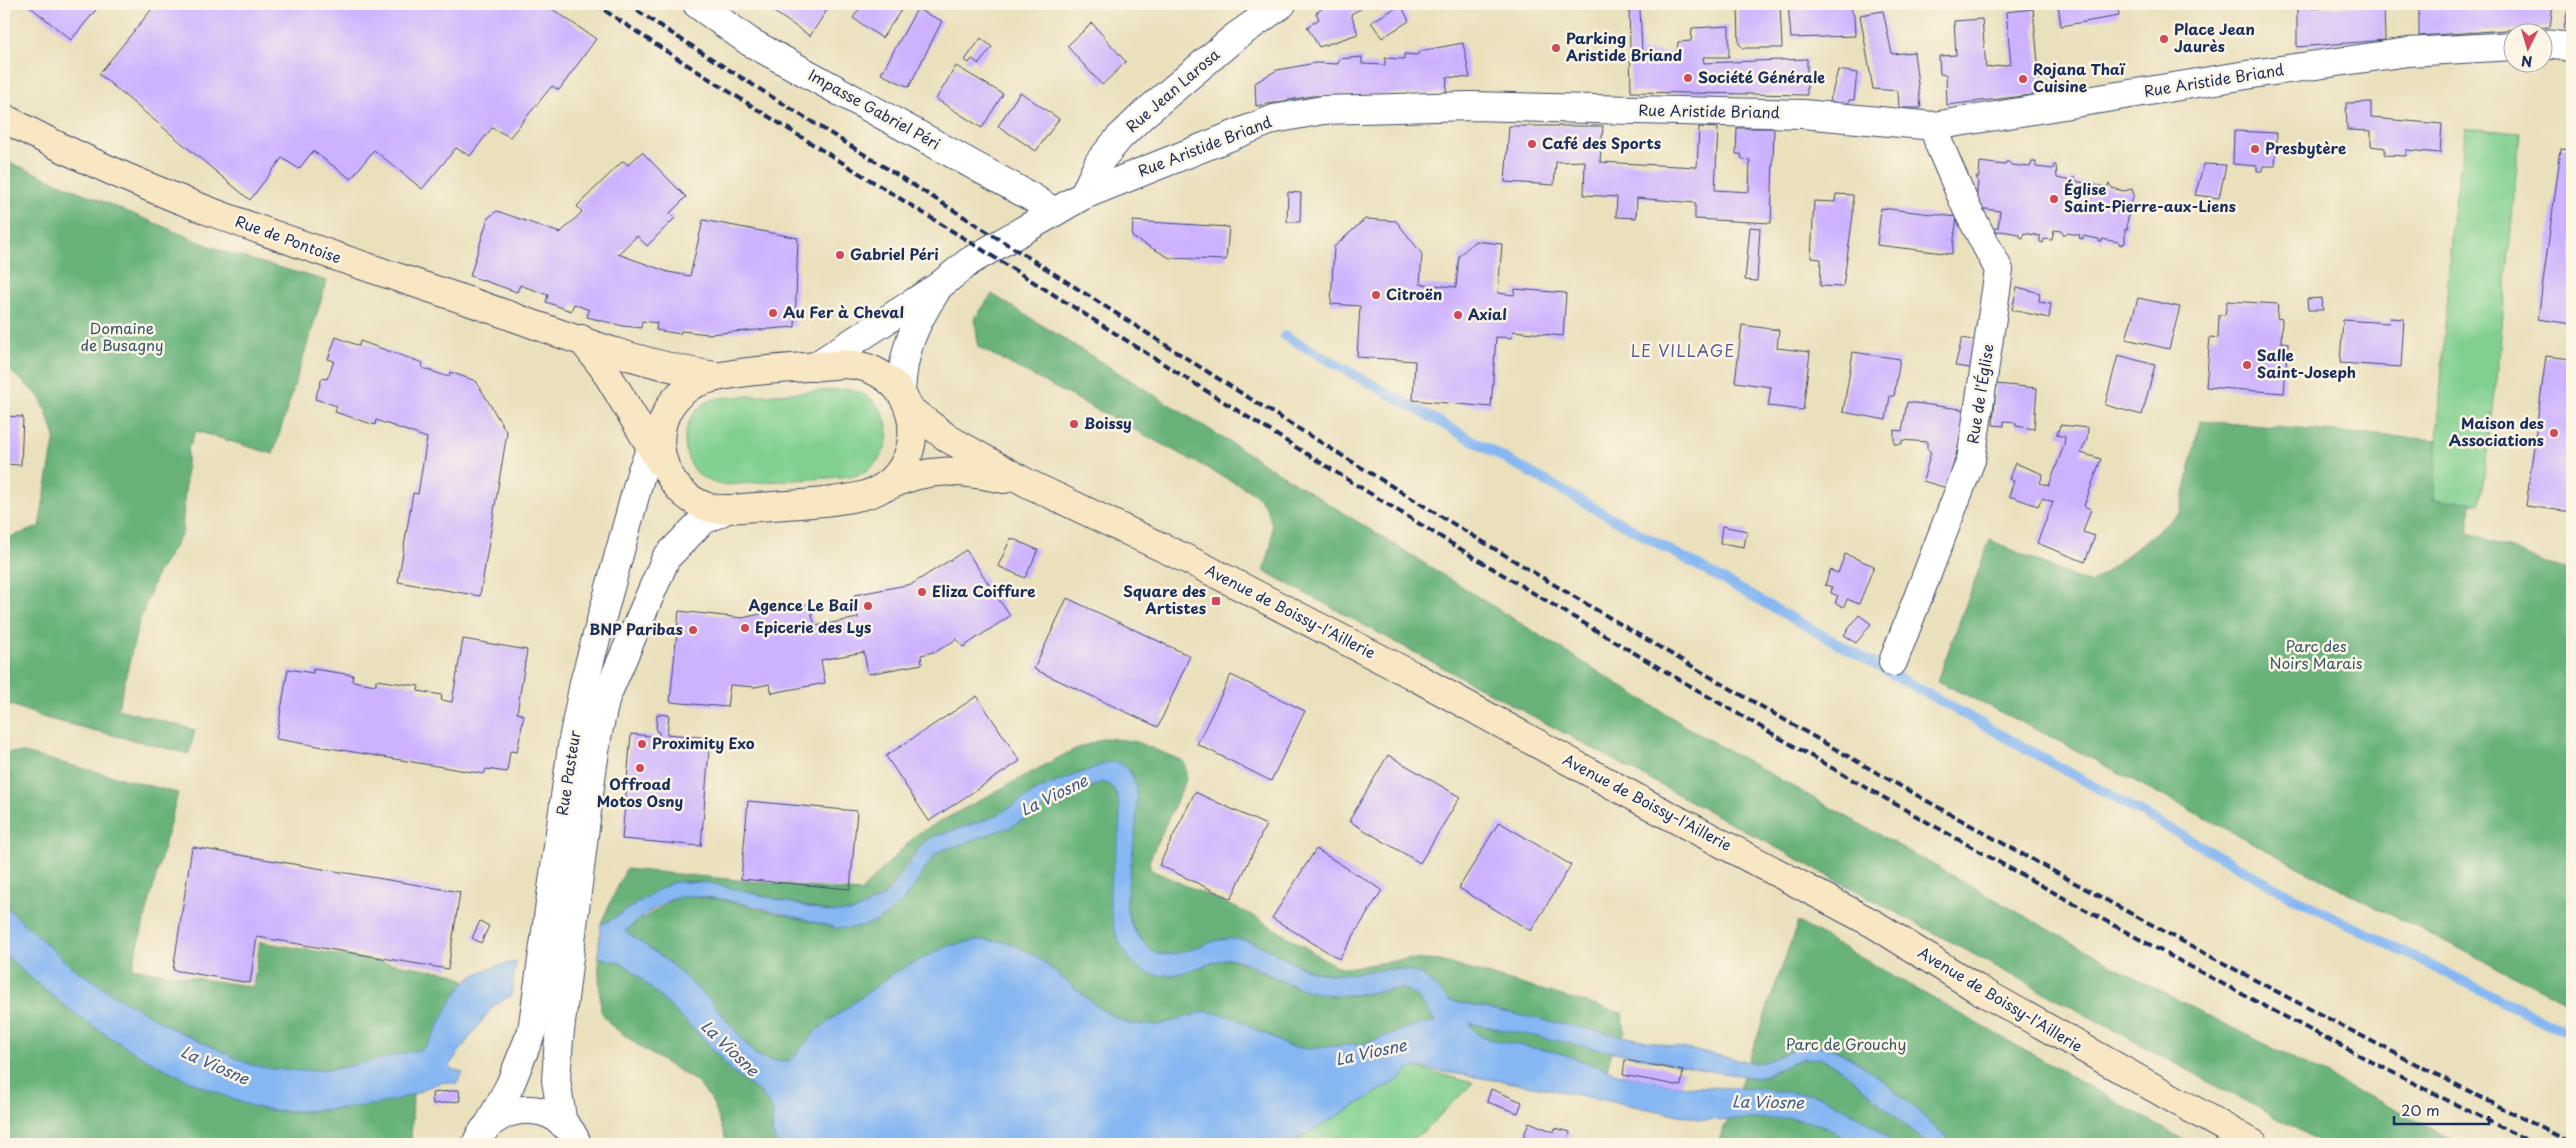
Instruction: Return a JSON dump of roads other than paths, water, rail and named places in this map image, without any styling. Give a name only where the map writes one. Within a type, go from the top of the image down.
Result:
[{"type":"main road","name":"Rue de Pontoise","points":[[4,118],[129,178],[240,223],[581,340],[661,365],[716,376]]},
{"type":"main road","points":[[581,340],[657,435],[665,470],[675,486],[689,498],[706,506],[725,510]]},
{"type":"main road","name":"Avenue de Boissy-l'Aillerie","points":[[716,376],[844,364],[862,366],[887,378],[905,400],[948,439],[1027,484],[1199,564],[1421,680],[1653,807],[1874,924],[1976,988],[2254,1144]]},
{"type":"main road","points":[[657,435],[670,407],[682,392],[698,382],[716,376]]},
{"type":"main road","points":[[879,490],[894,478],[909,454],[913,436],[905,400]]},
{"type":"main road","name":"Avenue de Boissy-l'Aillerie","points":[[725,510],[853,498],[879,490],[904,478],[950,470],[1027,484]]},
{"type":"street","name":"Impasse Gabriel Péri","points":[[697,4],[750,42],[1033,198],[1054,212]]},
{"type":"street","name":"Rue Jean Larosa","points":[[1084,195],[1099,162],[1119,138],[1144,114],[1236,37],[1282,4]]},
{"type":"street","points":[[2554,45],[2572,47]]},
{"type":"street","name":"Rue Aristide Briand","points":[[814,367],[939,286],[970,261],[1084,195],[1274,119],[1323,110],[1471,106],[1783,114],[1934,126],[2259,73],[2408,52],[2504,47]]},
{"type":"street","name":"Rue de l'Église","points":[[1893,662],[1971,460],[1999,270],[1967,209],[1939,144],[1934,126]]},
{"type":"street","name":"Rue Aristide Briand","points":[[905,400],[902,369],[913,330],[939,286]]},
{"type":"street","name":"Rue Pasteur","points":[[570,1134],[556,1080],[549,1014],[548,912],[573,740],[584,683],[642,470],[657,435]]},
{"type":"street","name":"Rue Pasteur","points":[[483,1134],[525,1051],[549,1014],[575,915],[598,732],[606,696],[666,558],[702,521],[725,510]]},
{"type":"street","points":[[483,1134],[506,1113],[526,1109],[546,1113],[570,1134]]},
{"type":"water","name":"La Viosne","points":[[1109,762],[1125,766],[1133,780],[1137,799],[1127,911],[1131,924],[1138,936],[1157,954],[1178,953],[1215,941],[1235,939],[1256,944],[1305,969],[1315,972],[1340,974],[1389,969],[1410,971],[1426,979],[1449,1001],[1755,1063],[1770,1060],[1804,1046],[1812,1045],[1829,1048],[1848,1057],[1887,1084],[1954,1144],[1927,1144],[1841,1069],[1820,1058],[1801,1059],[1758,1078],[1704,1070],[1469,1023],[1477,1034],[1487,1039],[1559,1053],[1623,1075],[1681,1086],[1756,1089],[1822,1096],[1863,1119],[1895,1144],[1856,1144],[1822,1125],[1791,1118],[1704,1120],[1539,1087],[1413,1067],[1401,1078],[1290,1144],[777,1144],[772,1132],[773,1110],[762,1094],[731,1071],[706,1041],[634,972],[622,963],[598,957],[601,923],[606,923],[656,891],[674,882],[710,883],[828,912],[853,912],[883,897],[892,888],[922,844],[930,838],[994,817],[1042,788]],"holes":[[[1102,782],[1112,787],[1118,798],[1120,812],[1110,890],[1111,913],[1114,928],[1123,949],[1141,969],[1151,974],[1173,974],[1222,960],[1235,959],[1287,983],[1316,993],[1344,995],[1402,988],[1417,998],[1435,1022],[1413,1026],[1367,1043],[1308,1049],[1288,1046],[1234,1018],[1207,1011],[1159,1025],[1129,1024],[1103,1011],[1033,954],[1006,942],[980,940],[948,946],[897,971],[817,1030],[790,1061],[771,1061],[755,1055],[711,1001],[667,961],[625,931],[665,902],[680,897],[694,896],[734,902],[837,928],[856,927],[871,923],[885,916],[896,907],[907,895],[935,854],[940,851],[1010,827],[1049,805]]]},
{"type":"water","name":"La Viosne","points":[[4,905],[69,965],[114,995],[175,1030],[251,1065],[272,1069],[300,1071],[337,1069],[423,1049],[433,1037],[451,1002],[464,984],[490,968],[516,962],[511,996],[493,1006],[450,1064],[451,1069],[463,1072],[457,1084],[438,1083],[405,1097],[369,1105],[306,1111],[272,1110],[239,1102],[180,1076],[126,1047],[74,1013],[4,953]]},
{"type":"waterway","points":[[1285,336],[2291,896],[2572,1035]]},
{"type":"railway","points":[[595,4],[752,106],[1327,467],[1640,657],[2019,874],[2276,1012],[2535,1144]]},
{"type":"railway","points":[[627,4],[1276,415],[1624,626],[1936,806],[2094,893],[2412,1062],[2572,1143]]},
{"type":"place","name":"Place Jean Jaurès","points":[[2164,39]]},
{"type":"place","name":"Parking Aristide Briand","points":[[1556,48]]},
{"type":"place","name":"Société Générale","points":[[1688,78]]},
{"type":"place","name":"Rojana Thaï Cuisine","points":[[2023,79]]},
{"type":"place","name":"Café des Sports","points":[[1532,144]]},
{"type":"place","name":"Presbytère","points":[[2255,149]]},
{"type":"place","name":"Église Saint-Pierre-aux-Liens","points":[[2054,199]]},
{"type":"place","name":"Gabriel Péri","points":[[840,255]]},
{"type":"place","name":"Citroën","points":[[1376,295]]},
{"type":"place","name":"Au Fer à Cheval","points":[[773,313]]},
{"type":"place","name":"Axial","points":[[1458,315]]},
{"type":"place","name":"Salle Saint-Joseph","points":[[2247,365]]},
{"type":"place","name":"Boissy","points":[[1074,424]]},
{"type":"place","name":"Maison des Associations","points":[[2554,433]]},
{"type":"place","name":"Eliza Coiffure","points":[[922,592]]},
{"type":"place","name":"Square des Artistes","points":[[1216,601]]},
{"type":"place","name":"Agence Le Bail","points":[[868,606]]},
{"type":"place","name":"Epicerie des Lys","points":[[745,628]]},
{"type":"place","name":"BNP Paribas","points":[[693,630]]},
{"type":"place","name":"Proximity Exo","points":[[642,744]]},
{"type":"place","name":"Offroad Motos Osny","points":[[640,768]]},
{"type":"district","name":"LE VILLAGE","points":[[1683,351]]},
{"type":"park label","name":"Domaine de Busagny","points":[[122,338]]},
{"type":"park label","name":"Parc des Noirs Marais","points":[[2316,656]]},
{"type":"park label","name":"Parc de Grouchy","points":[[1846,1045]]}]
